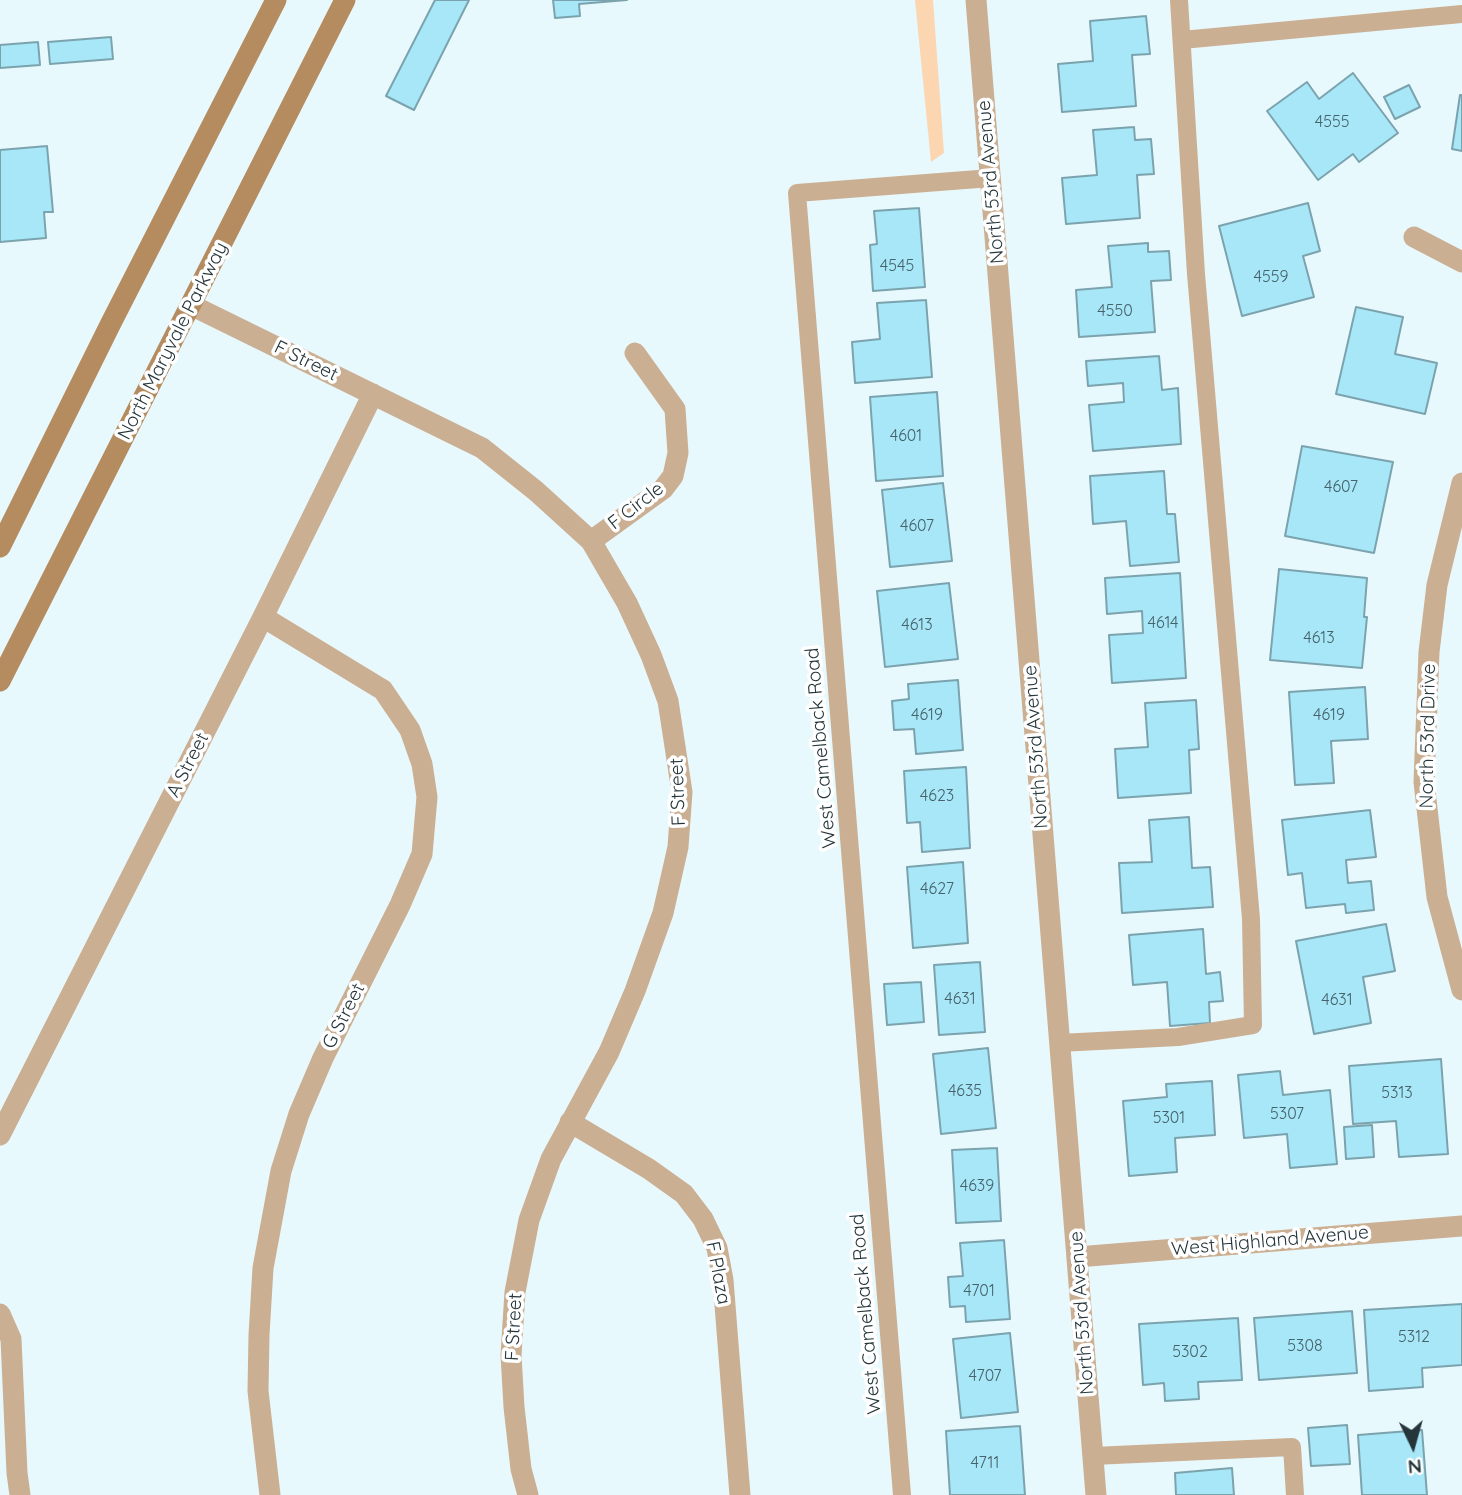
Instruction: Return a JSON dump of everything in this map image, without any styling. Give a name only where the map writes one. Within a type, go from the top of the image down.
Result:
[{"type":"street","points":[[0,547],[276,0]]},
{"type":"street","name":"North Maryvale Parkway","points":[[0,681],[345,0]]},
{"type":"street","name":"North 53rd Avenue","points":[[976,0],[1096,1495]]},
{"type":"street","points":[[1414,237],[1462,262]]},
{"type":"street","name":"F Street","points":[[191,305],[482,448],[536,491],[591,541],[627,603],[668,701],[682,792],[678,846],[663,913],[635,991],[609,1052],[551,1159],[529,1220],[515,1292],[511,1355],[514,1407],[521,1469],[528,1495]]},
{"type":"street","name":"F Circle","points":[[591,541],[663,489],[673,476],[678,453],[675,409],[658,382],[635,354]]},
{"type":"street","name":"A Street","points":[[0,1135],[373,394]]},
{"type":"street","name":"North 53rd Drive","points":[[1462,483],[1437,585],[1428,665],[1424,782],[1437,897],[1462,990]]},
{"type":"street","name":"G Street","points":[[263,617],[383,690],[410,730],[422,764],[427,797],[422,854],[400,905],[323,1058],[299,1114],[281,1171],[263,1268],[259,1335],[258,1391],[270,1495]]},
{"type":"street","name":"F Plaza","points":[[570,1122],[649,1168],[684,1194],[704,1219],[717,1248],[723,1280],[740,1495]]},
{"type":"street","name":"West Highland Avenue","points":[[1077,1257],[1462,1226]]},
{"type":"street","points":[[0,1314],[11,1339],[20,1495]]},
{"type":"lane","points":[[1059,1044],[1178,1037],[1253,1025],[1251,919],[1197,288],[1179,0]]},
{"type":"lane","points":[[1182,40],[1462,14]]},
{"type":"lane","name":"West Camelback Road","points":[[902,1495],[797,192],[991,178]]},
{"type":"lane","points":[[1093,1456],[1292,1447],[1295,1495]]},
{"type":"shaded area","points":[[915,0],[933,0],[944,153],[931,162]]},
{"type":"building","points":[[435,0],[469,0],[414,110],[386,96]]},
{"type":"building","points":[[553,0],[627,0],[579,4],[580,16],[555,18]]},
{"type":"building","points":[[1146,16],[1150,54],[1132,55],[1136,106],[1062,112],[1058,64],[1093,61],[1090,21]]},
{"type":"building","points":[[111,37],[113,59],[50,64],[48,42]]},
{"type":"building","points":[[38,42],[40,65],[0,68],[0,45]]},
{"type":"building","points":[[1353,73],[1398,133],[1359,162],[1353,154],[1318,180],[1267,111],[1307,82],[1319,99]]},
{"type":"building","points":[[1409,85],[1420,107],[1395,119],[1384,97]]},
{"type":"building","points":[[1462,95],[1462,151],[1452,149]]},
{"type":"building","points":[[1134,127],[1135,140],[1151,139],[1154,174],[1137,175],[1140,218],[1066,224],[1062,178],[1097,175],[1093,130]]},
{"type":"building","points":[[47,146],[53,212],[44,212],[46,238],[0,242],[0,150]]},
{"type":"building","points":[[1308,203],[1320,251],[1303,256],[1314,297],[1242,316],[1219,226]]},
{"type":"building","points":[[919,208],[925,287],[873,291],[870,245],[877,244],[874,211]]},
{"type":"building","points":[[1148,243],[1148,252],[1169,251],[1171,280],[1151,281],[1155,332],[1079,337],[1076,290],[1112,287],[1108,246]]},
{"type":"building","points":[[926,300],[932,377],[855,383],[852,342],[880,339],[877,303]]},
{"type":"building","points":[[1356,307],[1403,317],[1395,354],[1437,363],[1425,414],[1336,394]]},
{"type":"building","points":[[1159,356],[1162,390],[1178,388],[1181,444],[1093,451],[1089,405],[1124,402],[1123,383],[1088,386],[1086,361]]},
{"type":"building","points":[[937,392],[943,476],[876,481],[870,397]]},
{"type":"building","points":[[1302,446],[1393,462],[1374,553],[1285,536]]},
{"type":"building","points":[[1164,471],[1167,514],[1175,514],[1179,562],[1130,566],[1126,521],[1093,524],[1090,476]]},
{"type":"building","points":[[943,483],[952,561],[890,567],[882,490]]},
{"type":"building","points":[[1279,569],[1367,578],[1364,617],[1367,617],[1362,668],[1270,660]]},
{"type":"building","points":[[1180,573],[1186,678],[1112,683],[1109,635],[1143,633],[1142,611],[1107,614],[1105,578]]},
{"type":"building","points":[[949,583],[958,659],[885,667],[877,591]]},
{"type":"building","points":[[958,680],[963,750],[916,754],[914,729],[894,730],[892,701],[909,699],[908,684]]},
{"type":"building","points":[[1365,687],[1368,739],[1331,741],[1334,783],[1295,785],[1289,692]]},
{"type":"building","points":[[1196,700],[1199,749],[1189,750],[1191,793],[1118,798],[1115,749],[1148,747],[1145,703]]},
{"type":"building","points":[[966,767],[970,848],[922,852],[920,822],[907,823],[904,771]]},
{"type":"building","points":[[1370,810],[1376,857],[1346,860],[1348,883],[1371,881],[1374,910],[1346,913],[1345,904],[1306,908],[1302,873],[1288,875],[1282,820]]},
{"type":"building","points":[[1189,817],[1192,868],[1210,867],[1213,907],[1122,913],[1119,863],[1152,862],[1149,820]]},
{"type":"building","points":[[963,862],[968,943],[913,948],[907,867]]},
{"type":"building","points":[[1386,924],[1395,971],[1363,977],[1371,1023],[1314,1034],[1296,941]]},
{"type":"building","points":[[1203,929],[1206,974],[1220,972],[1223,1001],[1209,1002],[1210,1023],[1170,1026],[1167,982],[1133,985],[1129,935]]},
{"type":"building","points":[[980,962],[985,1032],[939,1035],[934,965]]},
{"type":"building","points":[[921,982],[924,1022],[887,1025],[884,984]]},
{"type":"building","points":[[988,1048],[996,1128],[941,1134],[933,1054]]},
{"type":"building","points":[[1441,1059],[1448,1154],[1399,1157],[1396,1121],[1353,1124],[1349,1066]]},
{"type":"building","points":[[1280,1071],[1283,1095],[1330,1090],[1337,1164],[1290,1168],[1287,1134],[1244,1138],[1238,1075]]},
{"type":"building","points":[[1212,1081],[1215,1135],[1175,1138],[1177,1172],[1129,1176],[1123,1101],[1167,1097],[1166,1084]]},
{"type":"building","points":[[1372,1125],[1374,1157],[1346,1159],[1344,1127]]},
{"type":"building","points":[[997,1148],[1001,1221],[956,1223],[952,1150]]},
{"type":"building","points":[[1004,1240],[1010,1319],[966,1322],[965,1306],[950,1307],[948,1277],[963,1276],[960,1243]]},
{"type":"building","points":[[1462,1304],[1462,1365],[1422,1368],[1423,1387],[1369,1391],[1364,1310]]},
{"type":"building","points":[[1352,1311],[1357,1373],[1259,1380],[1254,1318]]},
{"type":"building","points":[[1238,1318],[1242,1380],[1198,1382],[1199,1399],[1165,1401],[1164,1383],[1143,1385],[1139,1324]]},
{"type":"building","points":[[1010,1333],[1018,1412],[961,1418],[953,1339]]},
{"type":"building","points":[[1347,1425],[1350,1464],[1311,1466],[1308,1428]]},
{"type":"building","points":[[1020,1426],[1025,1495],[950,1495],[946,1431]]},
{"type":"building","points":[[1422,1430],[1427,1495],[1362,1495],[1358,1435]]},
{"type":"building","points":[[1232,1468],[1234,1495],[1176,1495],[1175,1473]]}]
